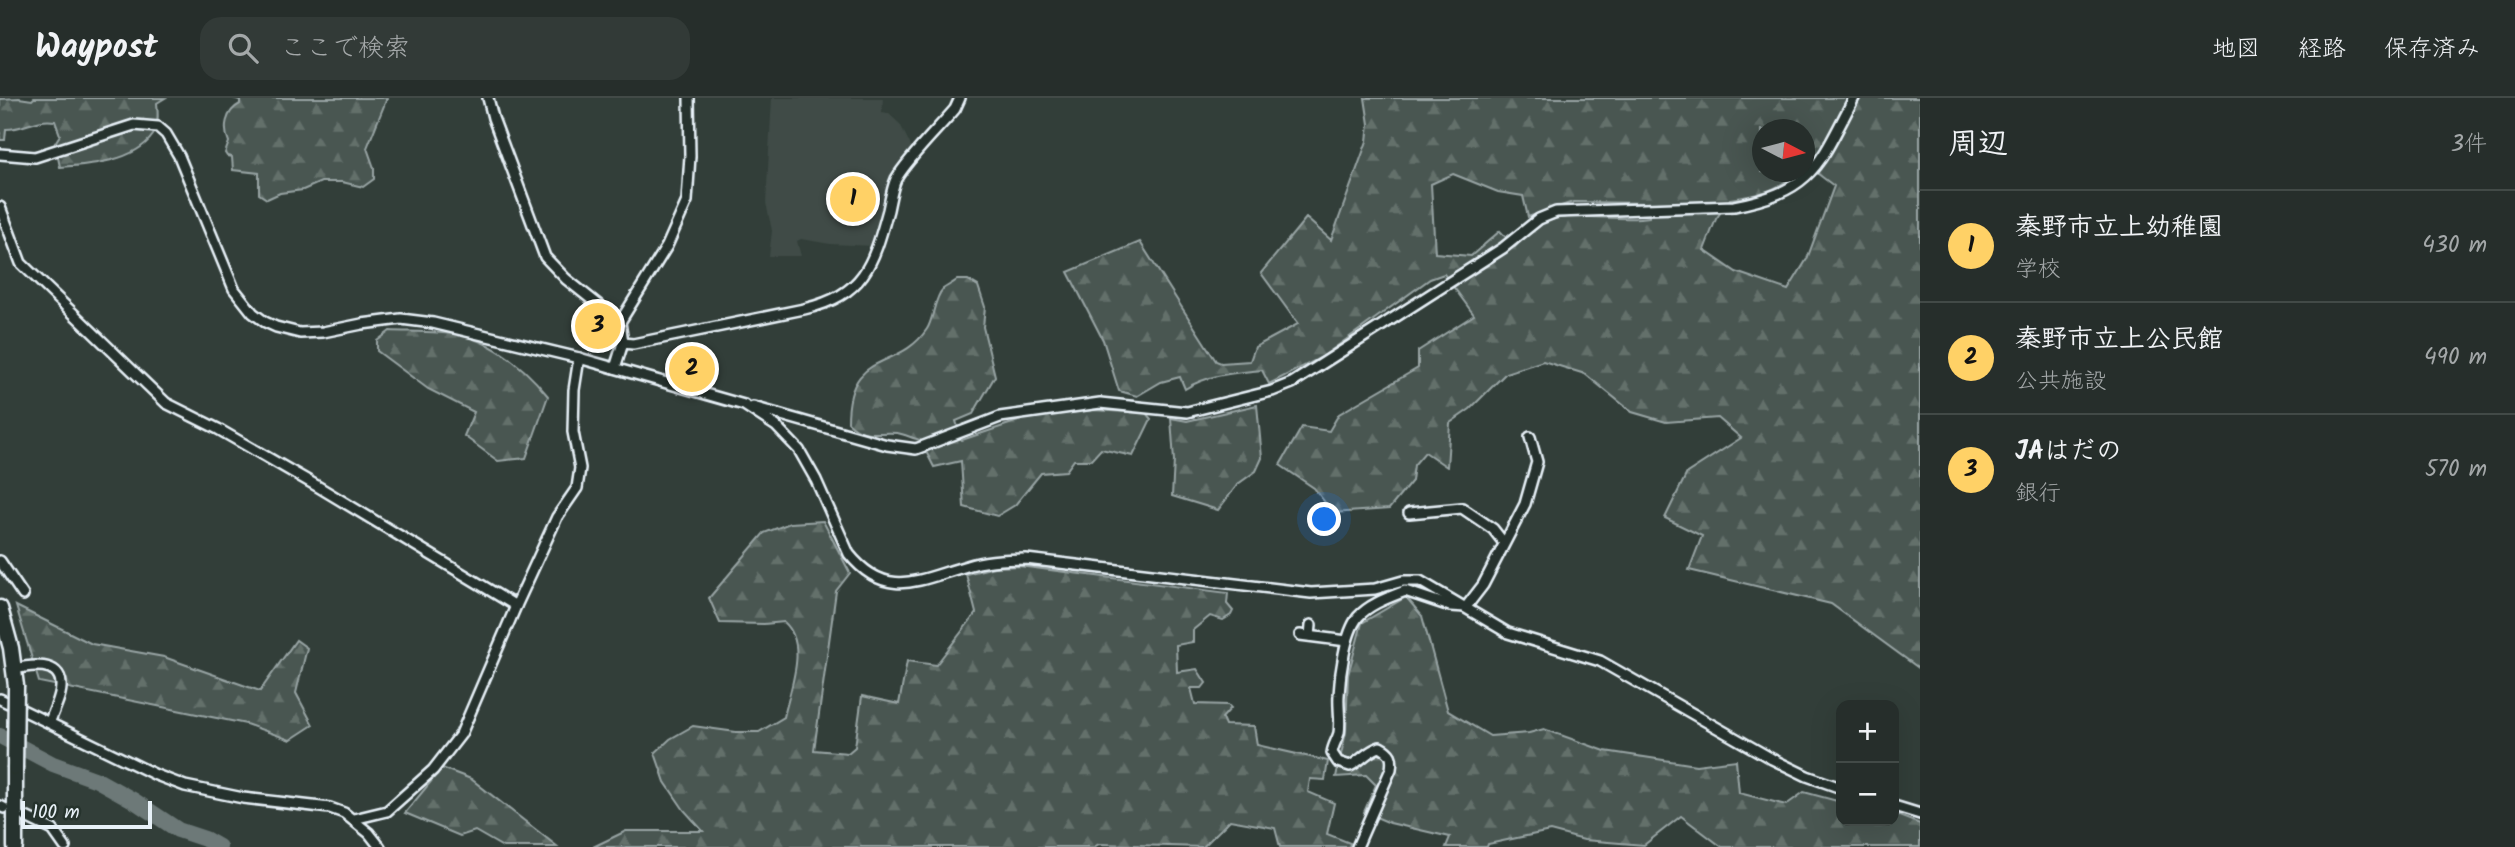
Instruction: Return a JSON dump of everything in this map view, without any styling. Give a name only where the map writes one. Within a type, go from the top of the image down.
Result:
[{"type":"highway","points":[[0,608],[15,668],[15,847]]},
{"type":"street","points":[[488,98],[545,257],[554,268],[620,322]]},
{"type":"street","points":[[615,368],[623,343],[620,322],[667,246],[687,201],[690,156],[689,98]]},
{"type":"street","points":[[623,343],[634,344],[804,309],[821,305],[844,293],[870,266],[896,180],[955,110],[960,98]]},
{"type":"street","points":[[0,154],[35,157],[134,125],[158,127],[166,134],[179,156],[234,289],[253,313],[276,327],[300,333],[323,332],[401,319],[433,323],[579,358],[887,445],[916,449],[1000,416],[1100,403],[1187,411],[1272,391],[1292,383],[1503,247],[1539,219],[1556,212],[1734,206],[1782,194],[1797,185],[1824,156],[1854,98]]},
{"type":"street","points":[[0,207],[21,262],[166,404],[218,429],[317,486],[516,606]]},
{"type":"street","points":[[354,820],[387,811],[414,789],[449,752],[461,734],[557,517],[578,488],[580,468],[573,432],[573,411],[579,358]]},
{"type":"street","points":[[744,405],[776,426],[799,450],[817,480],[849,554],[870,574],[891,582],[916,583],[968,566],[1005,559],[1026,559],[1311,593],[1375,589],[1412,579],[1520,638],[1600,661],[1773,759],[1836,786]]},
{"type":"street","points":[[1466,607],[1483,585],[1525,504],[1537,462],[1530,437]]},
{"type":"street","points":[[1409,513],[1462,508],[1493,529],[1504,543]]},
{"type":"street","points":[[0,561],[23,595]]},
{"type":"street","points":[[1357,847],[1391,769],[1392,759],[1389,752],[1380,747],[1368,751],[1361,760],[1350,766],[1338,762],[1332,753],[1333,743],[1339,734],[1339,694],[1347,641],[1353,625],[1360,614],[1382,600],[1405,591],[1450,606],[1466,607]]},
{"type":"street","points":[[1311,625],[1305,636],[1347,641]]},
{"type":"street","points":[[15,668],[42,666],[51,667],[58,672],[62,683],[50,721]]},
{"type":"street","points":[[0,699],[50,721],[156,775],[185,786],[243,798],[330,808],[354,820],[380,847]]},
{"type":"street","points":[[1899,808],[1920,814]]},
{"type":"street","points":[[26,817],[53,830],[65,847]]},
{"type":"shaded area","points":[[772,98],[883,98],[882,113],[889,114],[900,124],[914,152],[888,187],[874,246],[830,244],[801,239],[797,241],[801,256],[769,256],[772,231],[766,203]]},
{"type":"green space","points":[[165,98],[157,103],[157,124],[153,135],[135,151],[110,160],[60,167],[55,143],[60,135],[55,121],[6,129],[5,140],[0,140],[0,99]]},
{"type":"green space","points":[[233,98],[387,98],[367,148],[374,168],[374,179],[363,187],[342,182],[321,182],[303,190],[280,193],[267,199],[259,194],[259,173],[233,170],[232,157],[225,153],[229,142],[226,132],[228,116],[240,104],[240,100]]},
{"type":"green space","points":[[1365,98],[1920,98],[1920,669],[1831,604],[1689,570],[1702,536],[1665,518],[1687,473],[1741,438],[1718,418],[1666,422],[1632,412],[1585,374],[1543,361],[1506,373],[1470,409],[1450,423],[1447,467],[1425,452],[1414,465],[1412,481],[1389,509],[1333,513],[1314,488],[1280,465],[1302,427],[1329,431],[1339,414],[1418,368],[1418,351],[1474,315],[1444,274],[1430,279],[1322,357],[1269,384],[1262,370],[1212,377],[1185,389],[1180,377],[1161,382],[1137,396],[1119,391],[1103,340],[1068,272],[1140,242],[1216,361],[1250,361],[1255,347],[1298,324],[1261,273],[1306,218],[1331,240],[1367,141],[1369,124]],"holes":[[[1752,119],[1815,119],[1815,172],[1834,186],[1807,259],[1788,290],[1736,272],[1704,250],[1716,219],[1730,199],[1766,192],[1785,182],[1752,182]],[[1453,174],[1498,192],[1523,196],[1528,217],[1573,202],[1649,203],[1649,217],[1561,218],[1534,227],[1515,247],[1500,231],[1471,256],[1435,253],[1431,184]]]},
{"type":"green space","points":[[957,280],[968,280],[978,286],[985,307],[983,327],[995,376],[973,414],[956,421],[962,440],[1027,418],[1093,410],[1146,413],[1151,419],[1133,456],[1101,449],[1091,460],[1074,460],[1066,471],[1041,473],[1015,505],[997,516],[964,507],[961,461],[934,467],[920,440],[897,433],[860,431],[848,422],[850,398],[856,382],[865,371],[915,343],[927,329],[940,293]]},
{"type":"green space","points":[[390,331],[443,333],[473,339],[509,358],[530,376],[548,396],[526,458],[498,461],[464,436],[474,412],[428,389],[377,351],[377,341]]},
{"type":"green space","points":[[1257,405],[1262,458],[1256,471],[1238,484],[1218,510],[1172,496],[1174,461],[1171,418],[1187,421]]},
{"type":"green space","points":[[823,521],[850,573],[836,591],[814,750],[848,753],[855,747],[862,696],[899,704],[907,661],[936,665],[976,613],[966,574],[994,567],[1019,566],[1228,593],[1227,604],[1233,611],[1231,615],[1223,620],[1210,616],[1193,630],[1193,642],[1176,645],[1177,672],[1197,669],[1206,683],[1202,688],[1191,688],[1195,704],[1228,705],[1231,708],[1222,718],[1225,725],[1254,726],[1257,745],[1328,761],[1325,780],[1310,779],[1308,792],[1334,803],[1327,834],[1350,843],[1349,847],[1280,847],[1275,828],[1230,820],[1203,847],[1099,844],[1094,847],[593,847],[626,831],[703,831],[684,810],[665,782],[655,753],[670,739],[693,726],[759,732],[784,717],[796,667],[797,654],[791,631],[784,622],[720,623],[709,598],[764,533],[790,523]]},
{"type":"green space","points":[[1406,597],[1422,616],[1448,711],[1490,736],[1544,729],[1605,751],[1696,765],[1736,760],[1739,793],[1786,805],[1804,792],[1836,801],[1836,826],[1899,826],[1899,816],[1920,824],[1920,847],[1722,847],[1681,816],[1644,845],[1584,840],[1550,831],[1488,844],[1487,847],[1446,847],[1450,837],[1390,823],[1364,812],[1376,785],[1366,775],[1336,777],[1346,732],[1348,675],[1362,623]]},
{"type":"green space","points":[[16,606],[92,644],[164,657],[260,691],[296,640],[307,648],[296,693],[313,725],[290,740],[246,724],[39,682]]},
{"type":"green space","points":[[442,768],[471,779],[558,847],[503,847],[475,831],[460,836],[405,813]]},
{"type":"waterway","points":[[0,736],[53,764],[97,780],[178,830],[219,847]]},
{"type":"place","name":"秦野市立上幼稚園","points":[[853,199]]},
{"type":"place","name":"JAはだの","points":[[598,326]]},
{"type":"place","name":"秦野市立上公民館","points":[[692,369]]}]
